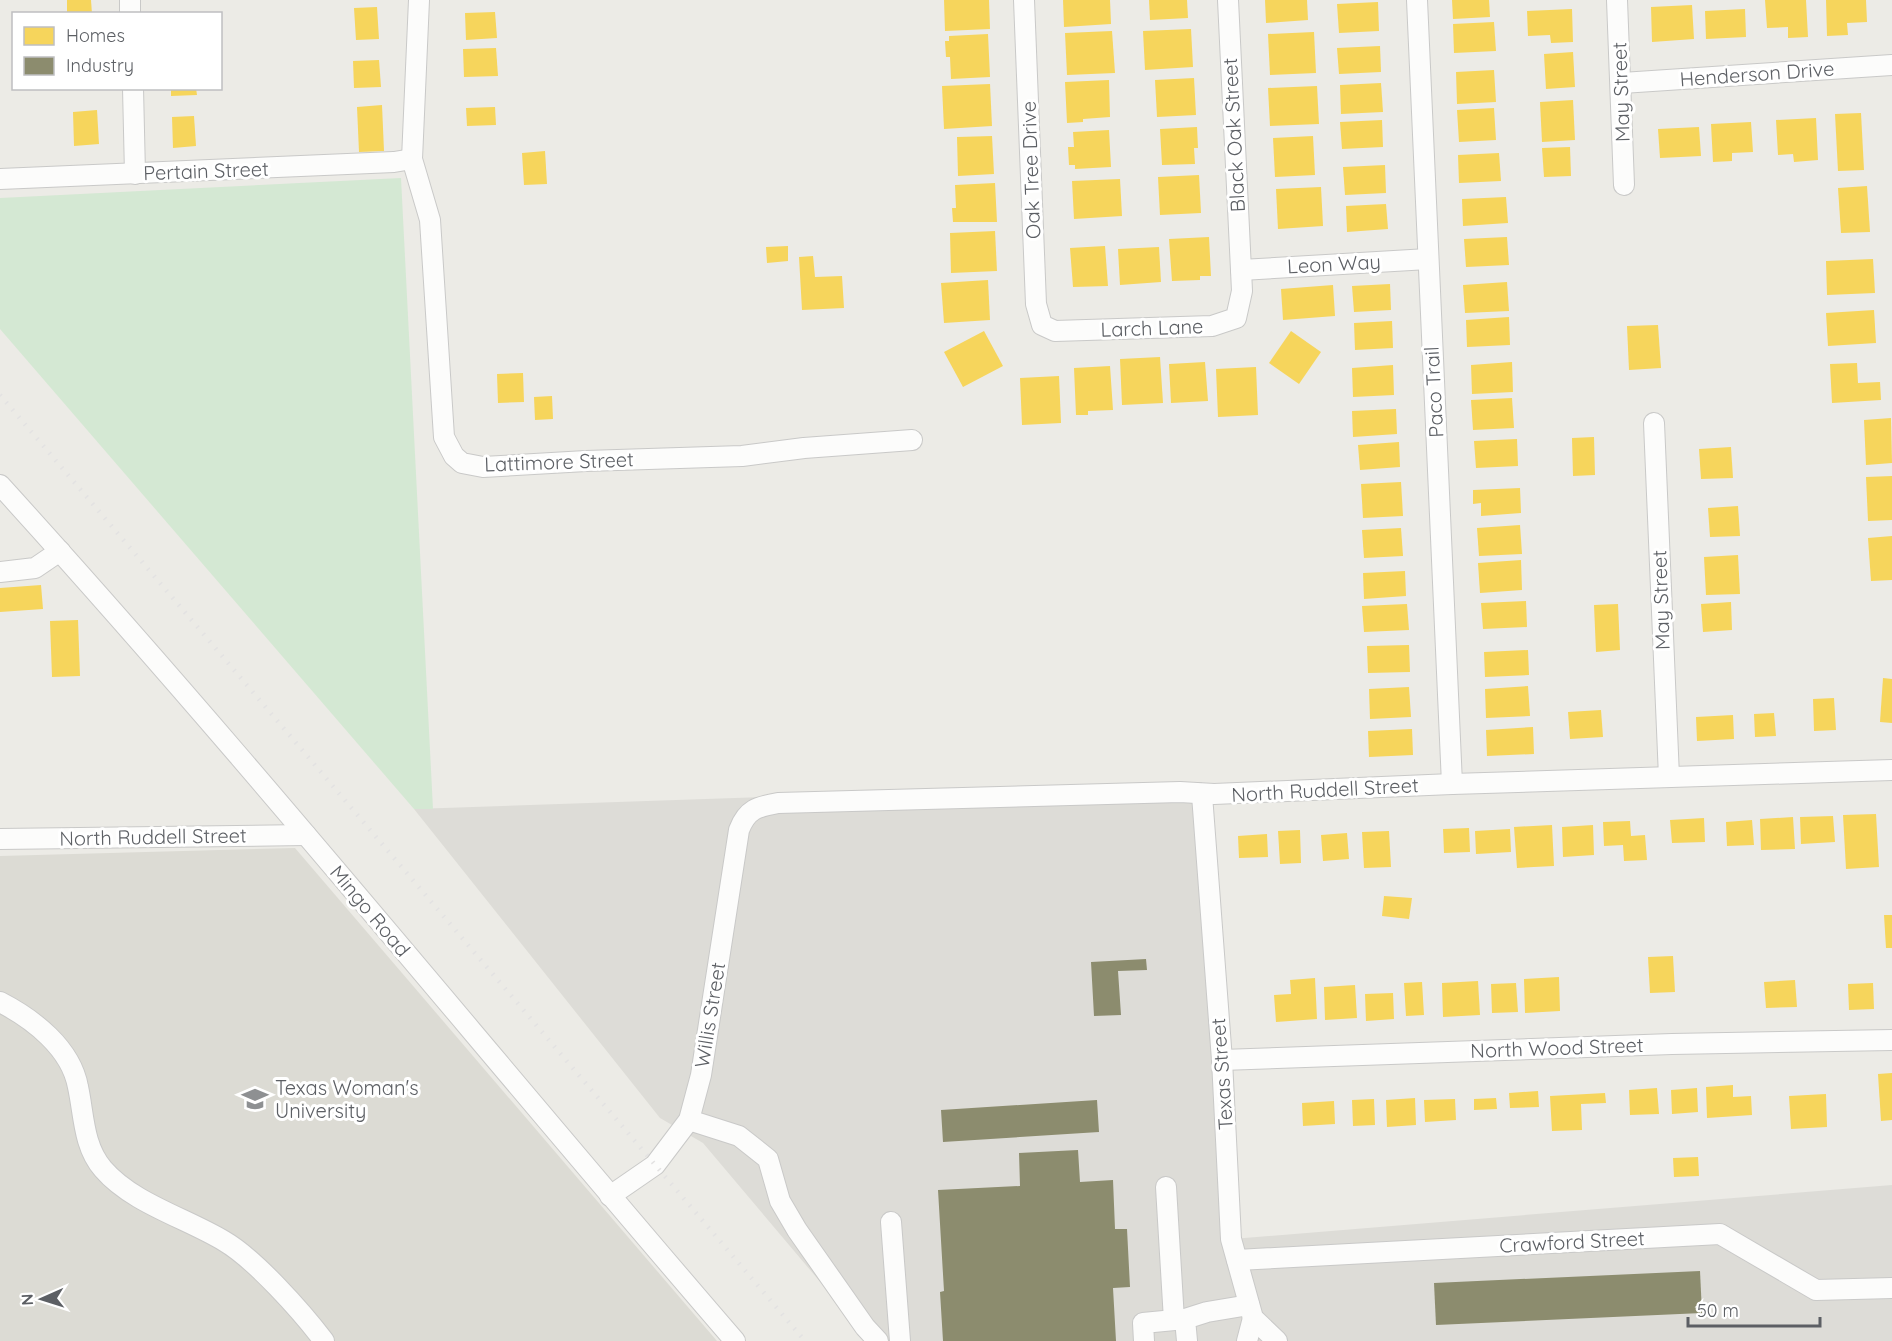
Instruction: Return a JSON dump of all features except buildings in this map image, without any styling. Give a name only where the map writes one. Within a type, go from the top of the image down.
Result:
[{"type":"street","name":"Lattimore Street","points":[[419,0],[411,159],[430,220],[444,437],[454,456],[462,463],[483,467],[742,456],[804,448],[912,440]]},
{"type":"street","name":"Oak Tree Drive","points":[[1024,0],[1036,304],[1041,325],[1054,331]]},
{"type":"street","name":"Black Oak Street","points":[[1228,0],[1241,270]]},
{"type":"street","name":"Paco Trail","points":[[1417,0],[1452,784]]},
{"type":"street","name":"May Street","points":[[1617,0],[1622,83],[1624,185]]},
{"type":"street","name":"Henderson Drive","points":[[1622,83],[1892,65]]},
{"type":"street","points":[[133,90],[135,174]]},
{"type":"street","name":"Pertain Street","points":[[0,179],[394,162],[411,159]]},
{"type":"street","name":"Leon Way","points":[[1241,270],[1428,259]]},
{"type":"street","name":"Larch Lane","points":[[1054,331],[1212,326],[1236,318],[1242,291],[1241,270]]},
{"type":"street","name":"May Street","points":[[1654,423],[1669,777]]},
{"type":"street","name":"Mingo Road","points":[[0,485],[306,835],[735,1341]]},
{"type":"street","points":[[0,572],[35,568],[60,551]]},
{"type":"street","name":"North Ruddell Street","points":[[758,807],[778,803],[926,798],[1180,792],[1202,795],[1452,784],[1892,770]]},
{"type":"street","name":"Texas Street","points":[[1202,795],[1222,1060],[1231,1239],[1251,1312]]},
{"type":"street","name":"Willis Street","points":[[610,1196],[655,1165],[689,1120],[701,1075],[739,830],[744,818],[758,807]]},
{"type":"street","name":"North Ruddell Street","points":[[0,839],[306,835]]},
{"type":"street","points":[[0,1002],[38,1026],[66,1056],[78,1085],[86,1134],[92,1153],[101,1168],[114,1180],[147,1201],[226,1242],[262,1272],[324,1341]]},
{"type":"street","name":"North Wood Street","points":[[1222,1060],[1672,1044],[1892,1040]]},
{"type":"street","points":[[689,1120],[739,1136],[768,1159],[780,1202],[797,1230],[878,1341]]},
{"type":"street","points":[[1166,1187],[1180,1320],[1187,1341]]},
{"type":"street","points":[[891,1222],[900,1341]]},
{"type":"street","name":"Crawford Street","points":[[1237,1260],[1720,1234],[1816,1290],[1892,1288]]},
{"type":"street","points":[[1144,1341],[1143,1323],[1180,1320],[1207,1312],[1251,1312],[1277,1341]]},
{"type":"street","points":[[1247,1341],[1251,1312]]},
{"type":"shaded area","points":[[1202,782],[1232,1239],[1892,1185],[1892,1341],[870,1341],[703,1143],[660,1118],[414,809]]},
{"type":"shaded area","name":"Texas Woman's University","points":[[295,848],[717,1341],[0,1341],[0,856]]},
{"type":"green space","points":[[401,178],[433,809],[414,809],[0,329],[0,198]]},
{"type":"railway","points":[[0,395],[805,1341]]},
{"type":"place","name":"Texas Woman's University","points":[[255,1099]]}]
